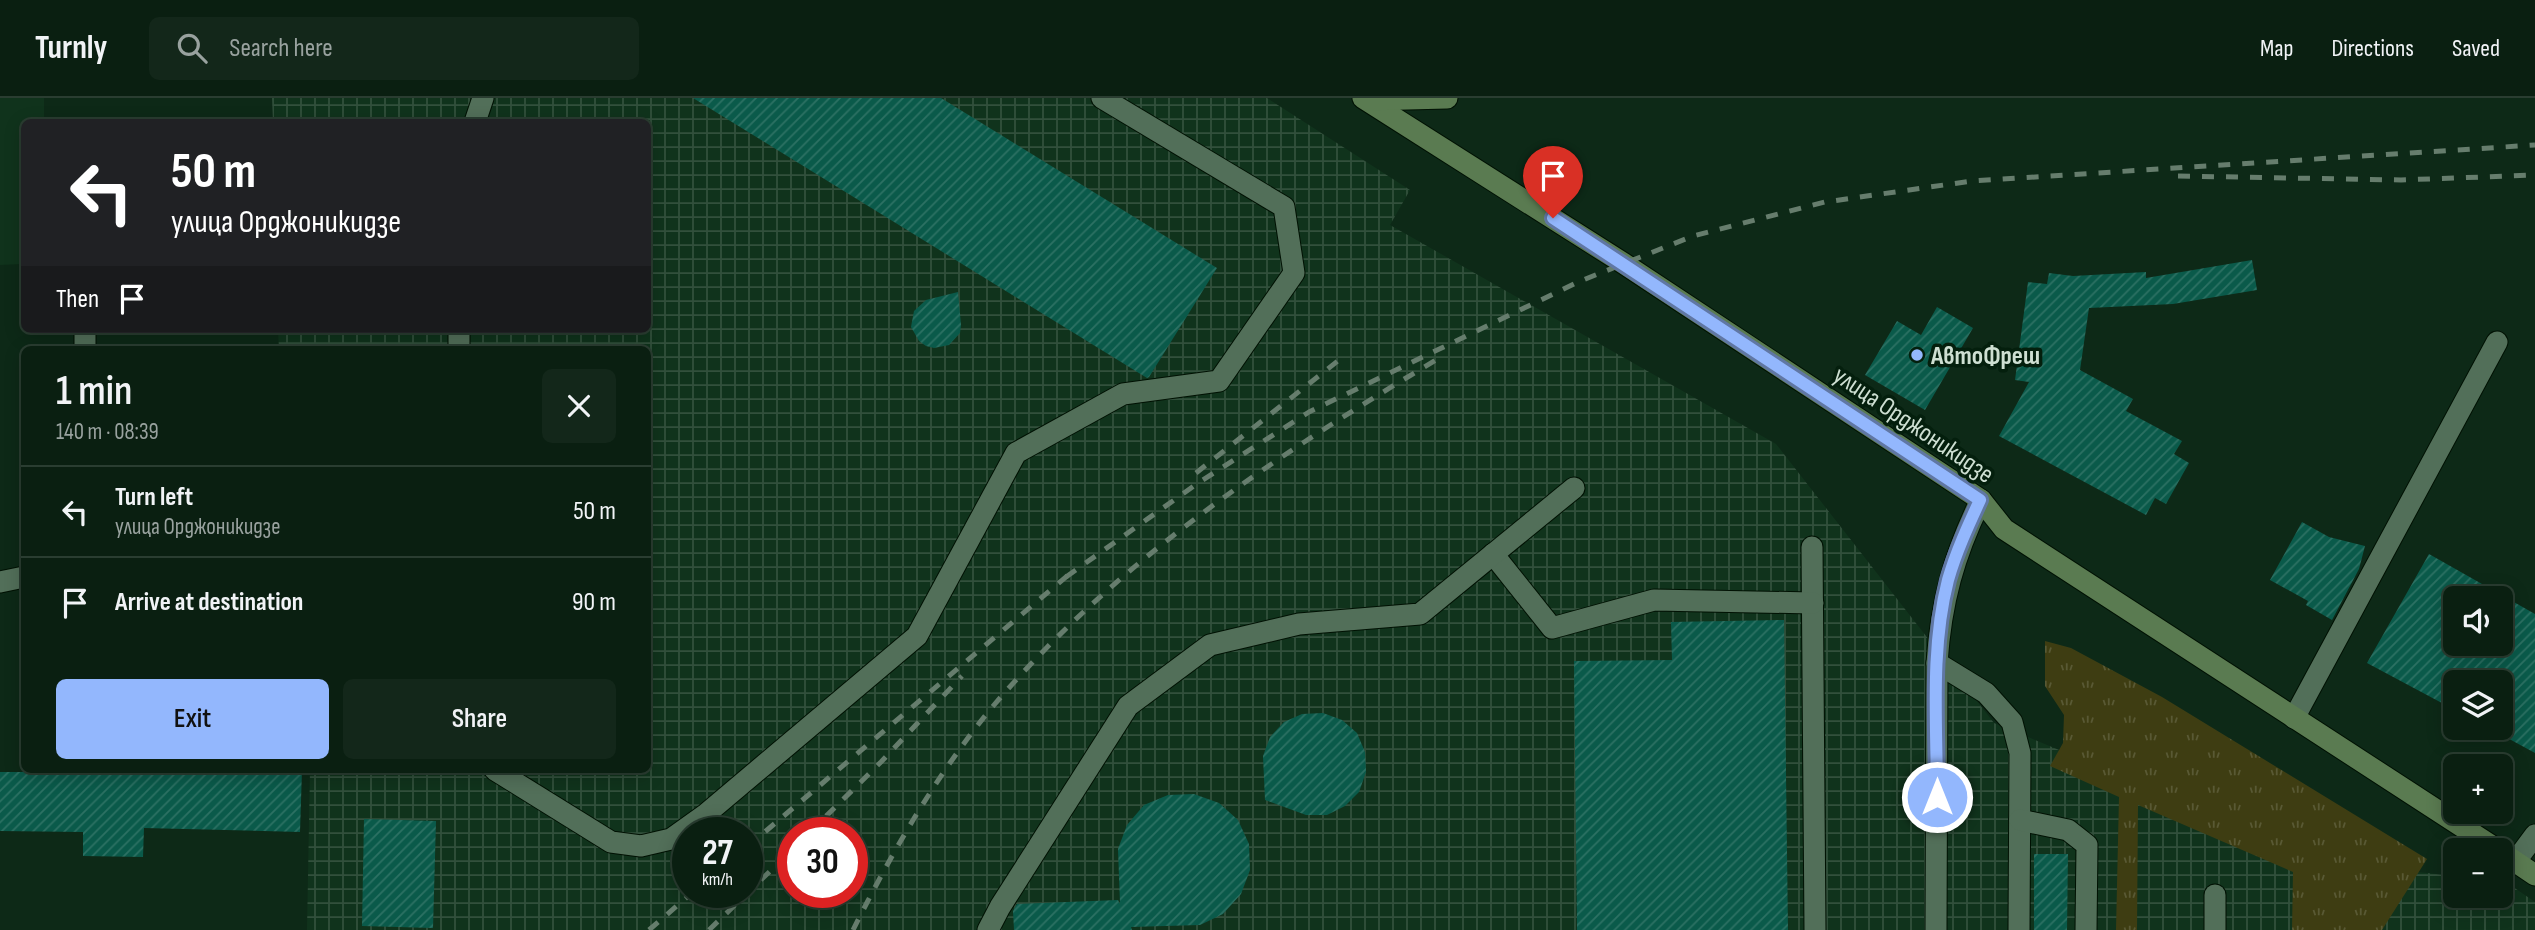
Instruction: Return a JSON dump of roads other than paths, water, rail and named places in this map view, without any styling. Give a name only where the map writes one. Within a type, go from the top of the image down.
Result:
[{"type":"main road","points":[[1365,99],[1447,98]]},
{"type":"main road","name":"улица Орджоникидзе","points":[[1365,99],[1623,262],[1980,500],[2004,529],[2479,838]]},
{"type":"main road","name":"улица Орджоникидзе","points":[[2513,860],[2535,875]]},
{"type":"street","points":[[476,119],[483,98]]},
{"type":"street","points":[[500,773],[611,842],[641,846],[671,839],[706,814],[917,636],[1016,453],[1123,394],[1219,381],[1294,273],[1284,207],[1102,98]]},
{"type":"street","points":[[2294,718],[2497,342]]},
{"type":"street","points":[[988,930],[1000,906],[1128,706],[1210,645],[1299,624],[1420,614],[1574,488]]},
{"type":"street","points":[[1936,930],[1937,663],[1940,624],[1948,580],[1963,536],[1980,500]]},
{"type":"street","points":[[1812,547],[1815,930]]},
{"type":"street","points":[[1493,554],[1552,628],[1654,600],[1813,603]]},
{"type":"street","points":[[0,582],[21,578]]},
{"type":"street","points":[[1937,663],[1986,693],[2012,722],[2020,753],[2019,930]]},
{"type":"street","points":[[2020,820],[2068,830],[2087,845],[2086,930]]},
{"type":"street","points":[[2513,850],[2535,835]]},
{"type":"street","points":[[2215,930],[2216,895]]},
{"type":"railway","points":[[1066,577],[1198,483],[1309,412],[1578,282],[1693,236],[1825,202],[1972,181],[2535,145]]},
{"type":"railway","points":[[2178,176],[2401,180],[2535,175]]},
{"type":"railway","points":[[1196,473],[1339,360]]},
{"type":"railway","points":[[853,930],[900,842],[973,731],[1042,653],[1092,604],[1145,558],[1258,473],[1436,360]]},
{"type":"railway","points":[[763,833],[1073,571]]},
{"type":"railway","points":[[825,817],[962,676]]},
{"type":"railway","points":[[709,930],[777,864]]},
{"type":"railway","points":[[649,930],[674,908]]},
{"type":"place","name":"АвтоФреш","points":[[1917,355]]}]
